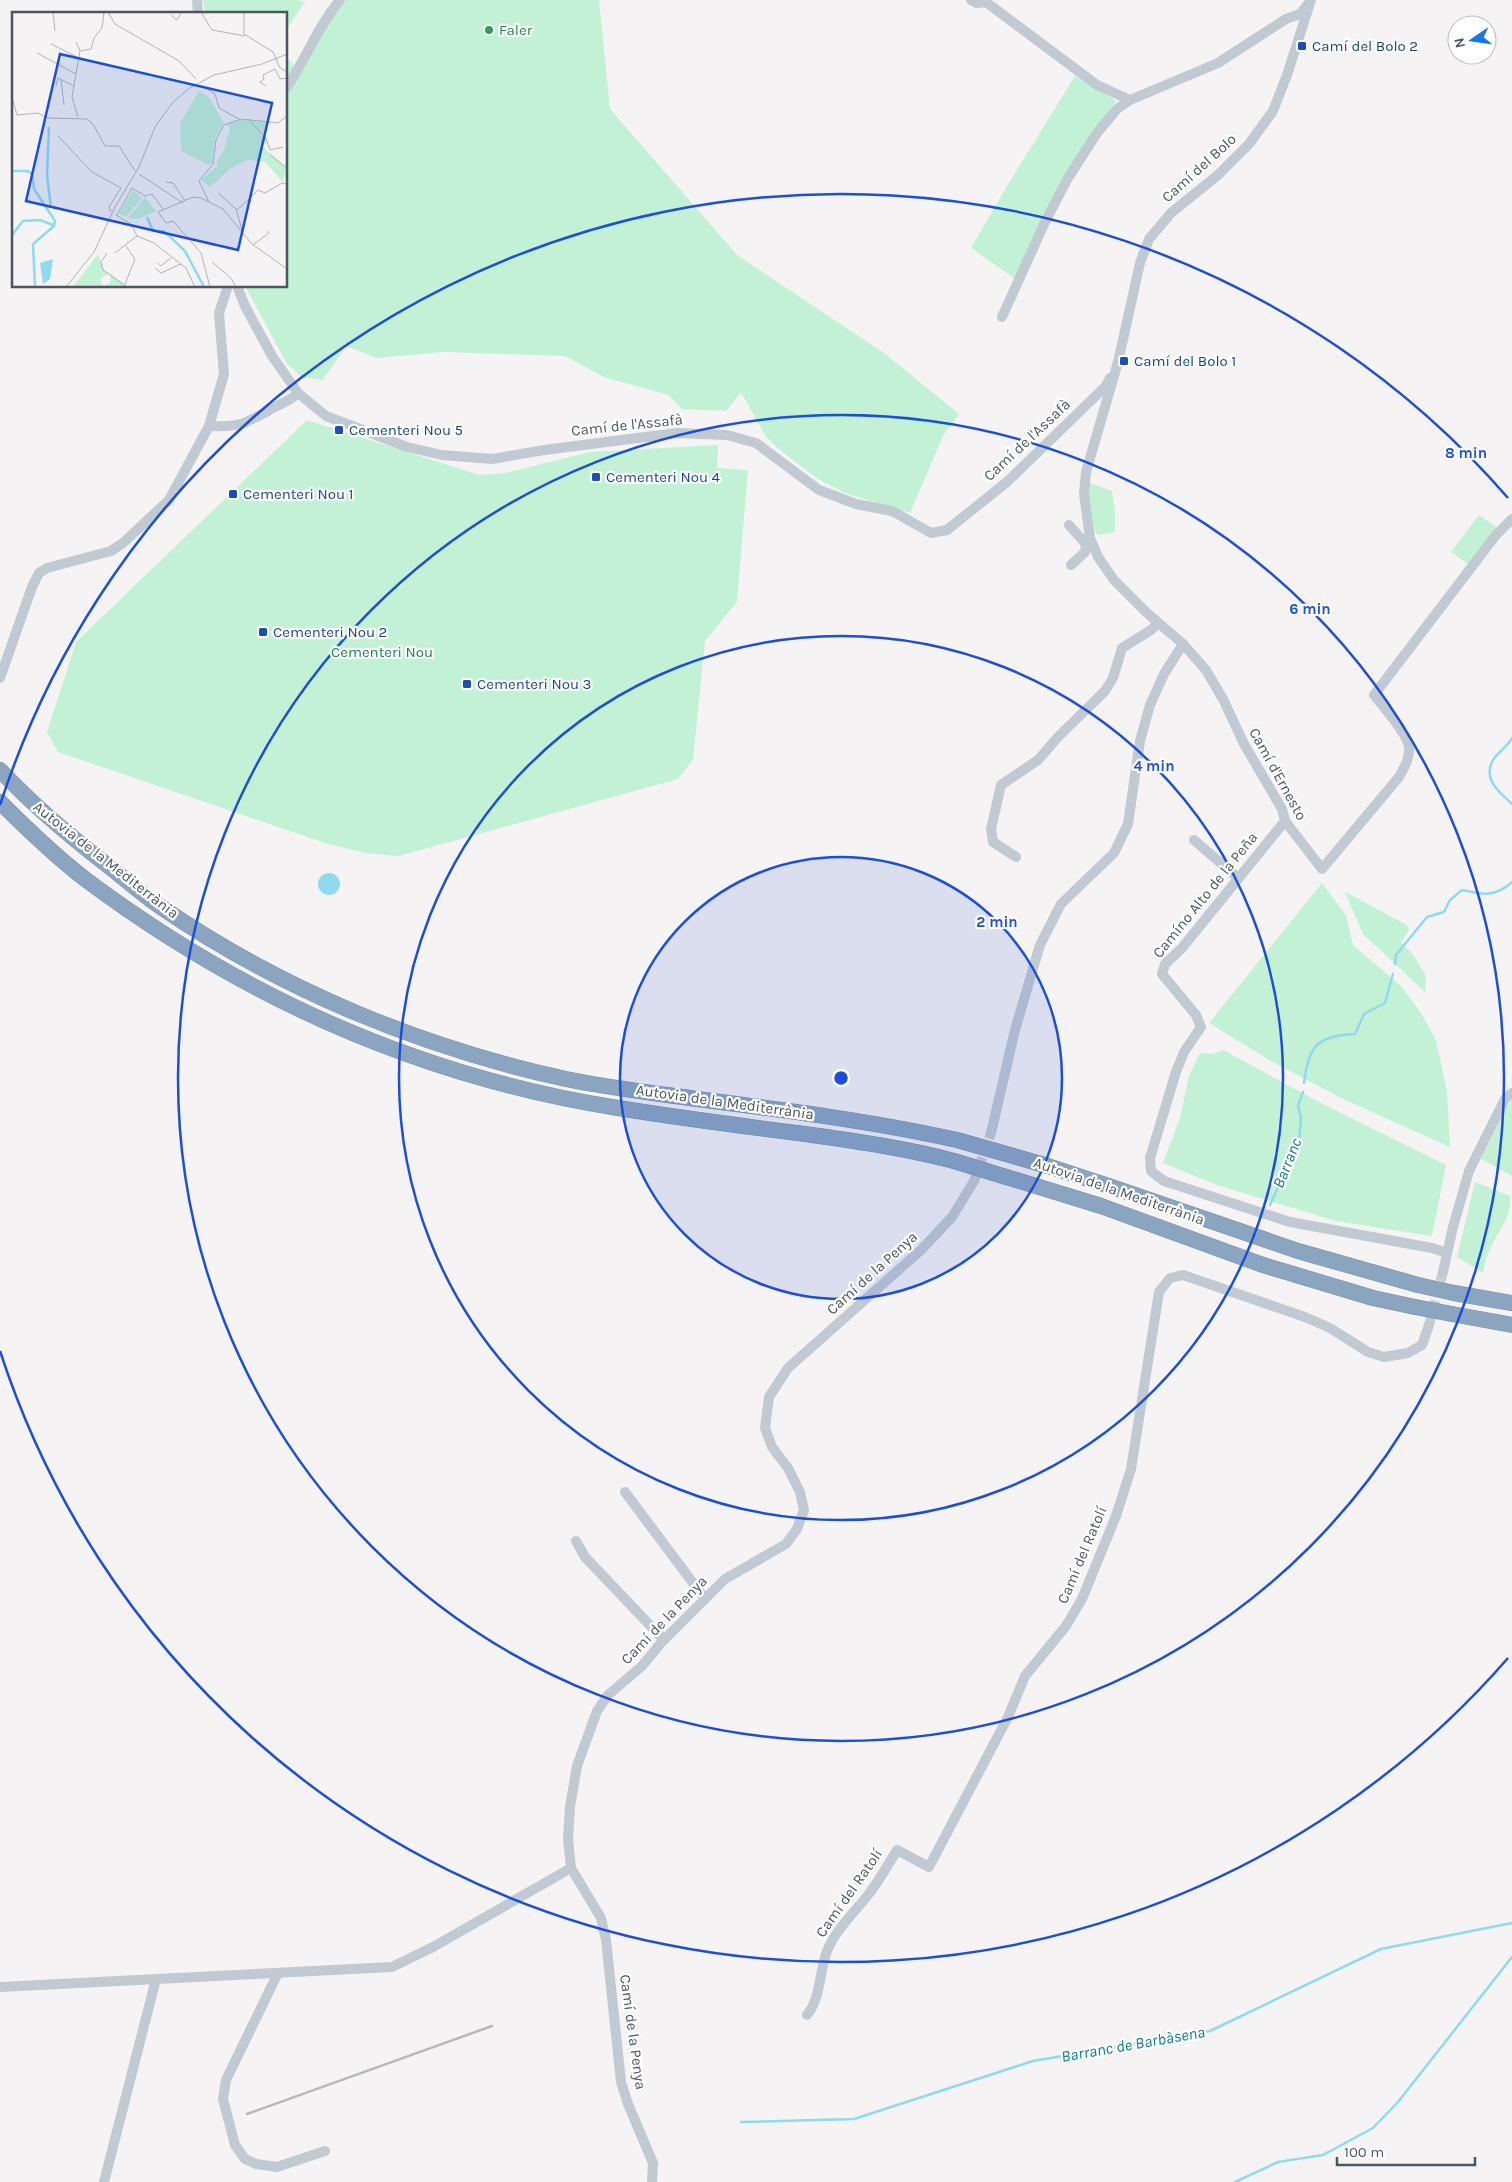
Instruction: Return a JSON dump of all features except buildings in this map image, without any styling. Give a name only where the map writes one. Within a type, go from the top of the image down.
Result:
[{"type":"highway","name":"Autovia de la Mediterrània","points":[[0,770],[23,794],[78,842],[160,906],[284,980],[356,1012],[413,1034],[501,1062],[568,1079],[887,1126],[958,1140],[1048,1166],[1298,1251],[1418,1285],[1512,1304]]},
{"type":"highway","name":"Autovia de la Mediterrània","points":[[0,802],[34,835],[84,878],[211,964],[292,1008],[410,1056],[495,1082],[616,1108],[850,1140],[925,1154],[1101,1206],[1263,1264],[1373,1298],[1512,1325]]},
{"type":"street","points":[[288,85],[306,58],[326,17],[340,0]]},
{"type":"street","points":[[971,0],[977,3],[986,1],[1097,85],[1130,100]]},
{"type":"street","points":[[1002,317],[1045,222],[1068,178],[1097,133],[1117,109],[1130,100],[1218,63],[1286,19],[1300,14],[1310,1]]},
{"type":"street","name":"Camí del Bolo","points":[[1118,362],[1140,263],[1149,239],[1171,213],[1218,175],[1249,144],[1272,111],[1287,75],[1310,1]]},
{"type":"street","points":[[0,678],[32,587],[39,573],[47,568],[111,551],[123,543],[169,500],[208,426],[224,374],[219,313],[227,288]]},
{"type":"street","name":"Camí de l'Assafà","points":[[238,288],[245,306],[272,356],[298,393],[326,416],[408,447],[442,455],[492,459],[544,450],[677,433],[727,435],[756,443],[820,490],[856,504],[892,510],[931,533],[947,530],[1007,482],[1106,386],[1118,362]]},
{"type":"street","name":"Camí d'Ernesto","points":[[1118,362],[1086,472],[1085,516],[1096,554],[1114,580],[1158,623],[1183,644],[1206,670],[1224,701],[1244,744],[1282,809],[1284,821],[1322,870],[1399,777],[1408,760],[1409,746],[1402,732],[1374,695],[1491,541],[1512,519]]},
{"type":"street","points":[[208,426],[230,427],[249,422],[289,401],[298,393]]},
{"type":"street","points":[[1070,525],[1096,554]]},
{"type":"street","points":[[1070,565],[1085,552],[1086,544]]},
{"type":"street","points":[[1016,857],[993,842],[991,829],[995,805],[1001,786],[1038,760],[1058,737],[1104,692],[1113,678],[1122,648],[1151,630],[1158,623]]},
{"type":"street","points":[[991,1133],[1015,1030],[1040,945],[1061,904],[1114,853],[1128,824],[1140,741],[1150,705],[1164,674],[1183,644]]},
{"type":"street","name":"Camíno Alto de la Peña","points":[[1284,821],[1182,948],[1164,964],[1162,974],[1196,1015],[1201,1027],[1184,1052],[1176,1072],[1150,1158],[1151,1171],[1164,1181],[1290,1222],[1432,1248],[1447,1254]]},
{"type":"street","points":[[1194,840],[1238,878]]},
{"type":"street","points":[[1443,1272],[1453,1227],[1470,1171],[1505,1099],[1512,1093]]},
{"type":"street","name":"Camí de la Penya","points":[[652,2182],[653,2163],[628,2104],[621,2082],[606,1940],[601,1918],[571,1868],[568,1839],[570,1807],[577,1766],[597,1711],[608,1694],[642,1666],[664,1640],[725,1579],[786,1544],[797,1529],[804,1510],[800,1492],[788,1468],[772,1447],[765,1428],[769,1397],[788,1368],[921,1250],[952,1217],[974,1181]]},
{"type":"street","name":"Camí del Ratolí","points":[[807,2015],[814,2006],[828,1950],[847,1920],[869,1894],[897,1850],[929,1867],[1008,1717],[1025,1676],[1066,1626],[1082,1599],[1116,1516],[1131,1469],[1159,1292],[1170,1278],[1183,1275],[1305,1317],[1330,1328],[1368,1352],[1384,1357],[1408,1353],[1422,1345],[1428,1330]]},
{"type":"street","points":[[626,1492],[705,1598]]},
{"type":"street","points":[[576,1541],[585,1558],[664,1640]]},
{"type":"street","points":[[0,1987],[392,1967],[433,1947],[571,1868]]},
{"type":"street","points":[[278,1973],[226,2080],[223,2100],[235,2145],[245,2159],[256,2164],[277,2167],[325,2151]]},
{"type":"street","points":[[104,2182],[156,1979]]},
{"type":"green space","points":[[203,0],[296,0],[305,2],[288,27],[288,12],[205,12]]},
{"type":"green space","points":[[345,0],[599,0],[610,109],[737,255],[884,353],[959,414],[943,436],[910,513],[845,493],[818,479],[766,437],[741,392],[726,411],[682,409],[669,395],[604,377],[565,356],[443,352],[376,358],[346,346],[323,380],[302,377],[287,364],[246,288],[288,288],[288,59],[296,67],[330,17]]},
{"type":"green space","points":[[1075,76],[1116,101],[1082,149],[1014,278],[971,248]]},
{"type":"green space","name":"Cementeri Nou","points":[[307,420],[479,475],[506,473],[590,452],[718,445],[717,468],[748,470],[737,602],[705,641],[693,759],[678,779],[399,856],[365,853],[325,843],[58,752],[47,732],[76,642]]},
{"type":"green space","points":[[1087,482],[1112,491],[1115,532],[1097,535],[1090,518]]},
{"type":"green space","points":[[1479,515],[1496,527],[1468,564],[1451,552]]},
{"type":"green space","points":[[1322,883],[1346,915],[1353,945],[1401,986],[1421,1013],[1436,1040],[1447,1092],[1450,1147],[1345,1100],[1273,1062],[1209,1023]]},
{"type":"green space","points":[[1345,892],[1407,925],[1409,930],[1401,942],[1414,956],[1426,976],[1425,992],[1363,934]]},
{"type":"green space","points":[[1223,1050],[1319,1102],[1446,1165],[1432,1236],[1336,1221],[1217,1185],[1163,1163],[1180,1118],[1189,1076],[1200,1053],[1212,1054]]},
{"type":"green space","points":[[1512,1100],[1512,1176],[1481,1159]]},
{"type":"green space","points":[[1475,1182],[1510,1196],[1507,1216],[1490,1250],[1483,1273],[1457,1257]]},
{"type":"water","points":[[329,873],[337,876],[340,884],[337,892],[329,895],[321,892],[318,884],[321,876]]},
{"type":"waterway","name":"Barranc","points":[[1512,738],[1493,760],[1490,767],[1491,779],[1494,785],[1512,804]]},
{"type":"waterway","name":"Barranc","points":[[1395,964],[1396,955],[1427,917],[1444,912],[1450,900],[1462,890],[1489,894],[1506,887],[1512,882]]},
{"type":"waterway","name":"Barranc","points":[[1304,1083],[1312,1051],[1323,1040],[1355,1034],[1364,1014],[1385,1003],[1393,974]]},
{"type":"waterway","name":"Barranc","points":[[1270,1205],[1299,1141],[1301,1118],[1298,1106],[1303,1092]]},
{"type":"waterway","name":"Barranc de Barbàsena","points":[[741,2122],[854,2119],[1033,2061],[1210,2031],[1381,1949],[1512,1923]]},
{"type":"waterway","name":"Barranc de Barbàsena","points":[[1235,2182],[1278,2162],[1323,2155],[1373,2128],[1398,2102],[1512,1957]]},
{"type":"tunnel","points":[[974,1181],[991,1133]]},
{"type":"tunnel","points":[[1429,1325],[1443,1272]]},
{"type":"railway","points":[[247,2114],[492,2026]]},
{"type":"place","name":"Faler","points":[[489,30]]},
{"type":"place","name":"Camí del Bolo 2","points":[[1302,46]]},
{"type":"place","name":"Camí del Bolo 1","points":[[1124,361]]},
{"type":"place","name":"Cementeri Nou 5","points":[[339,430]]},
{"type":"place","name":"Cementeri Nou 4","points":[[596,477]]},
{"type":"place","name":"Cementeri Nou 1","points":[[233,494]]},
{"type":"place","name":"Cementeri Nou 2","points":[[263,632]]},
{"type":"place","name":"Cementeri Nou 3","points":[[467,684]]}]
